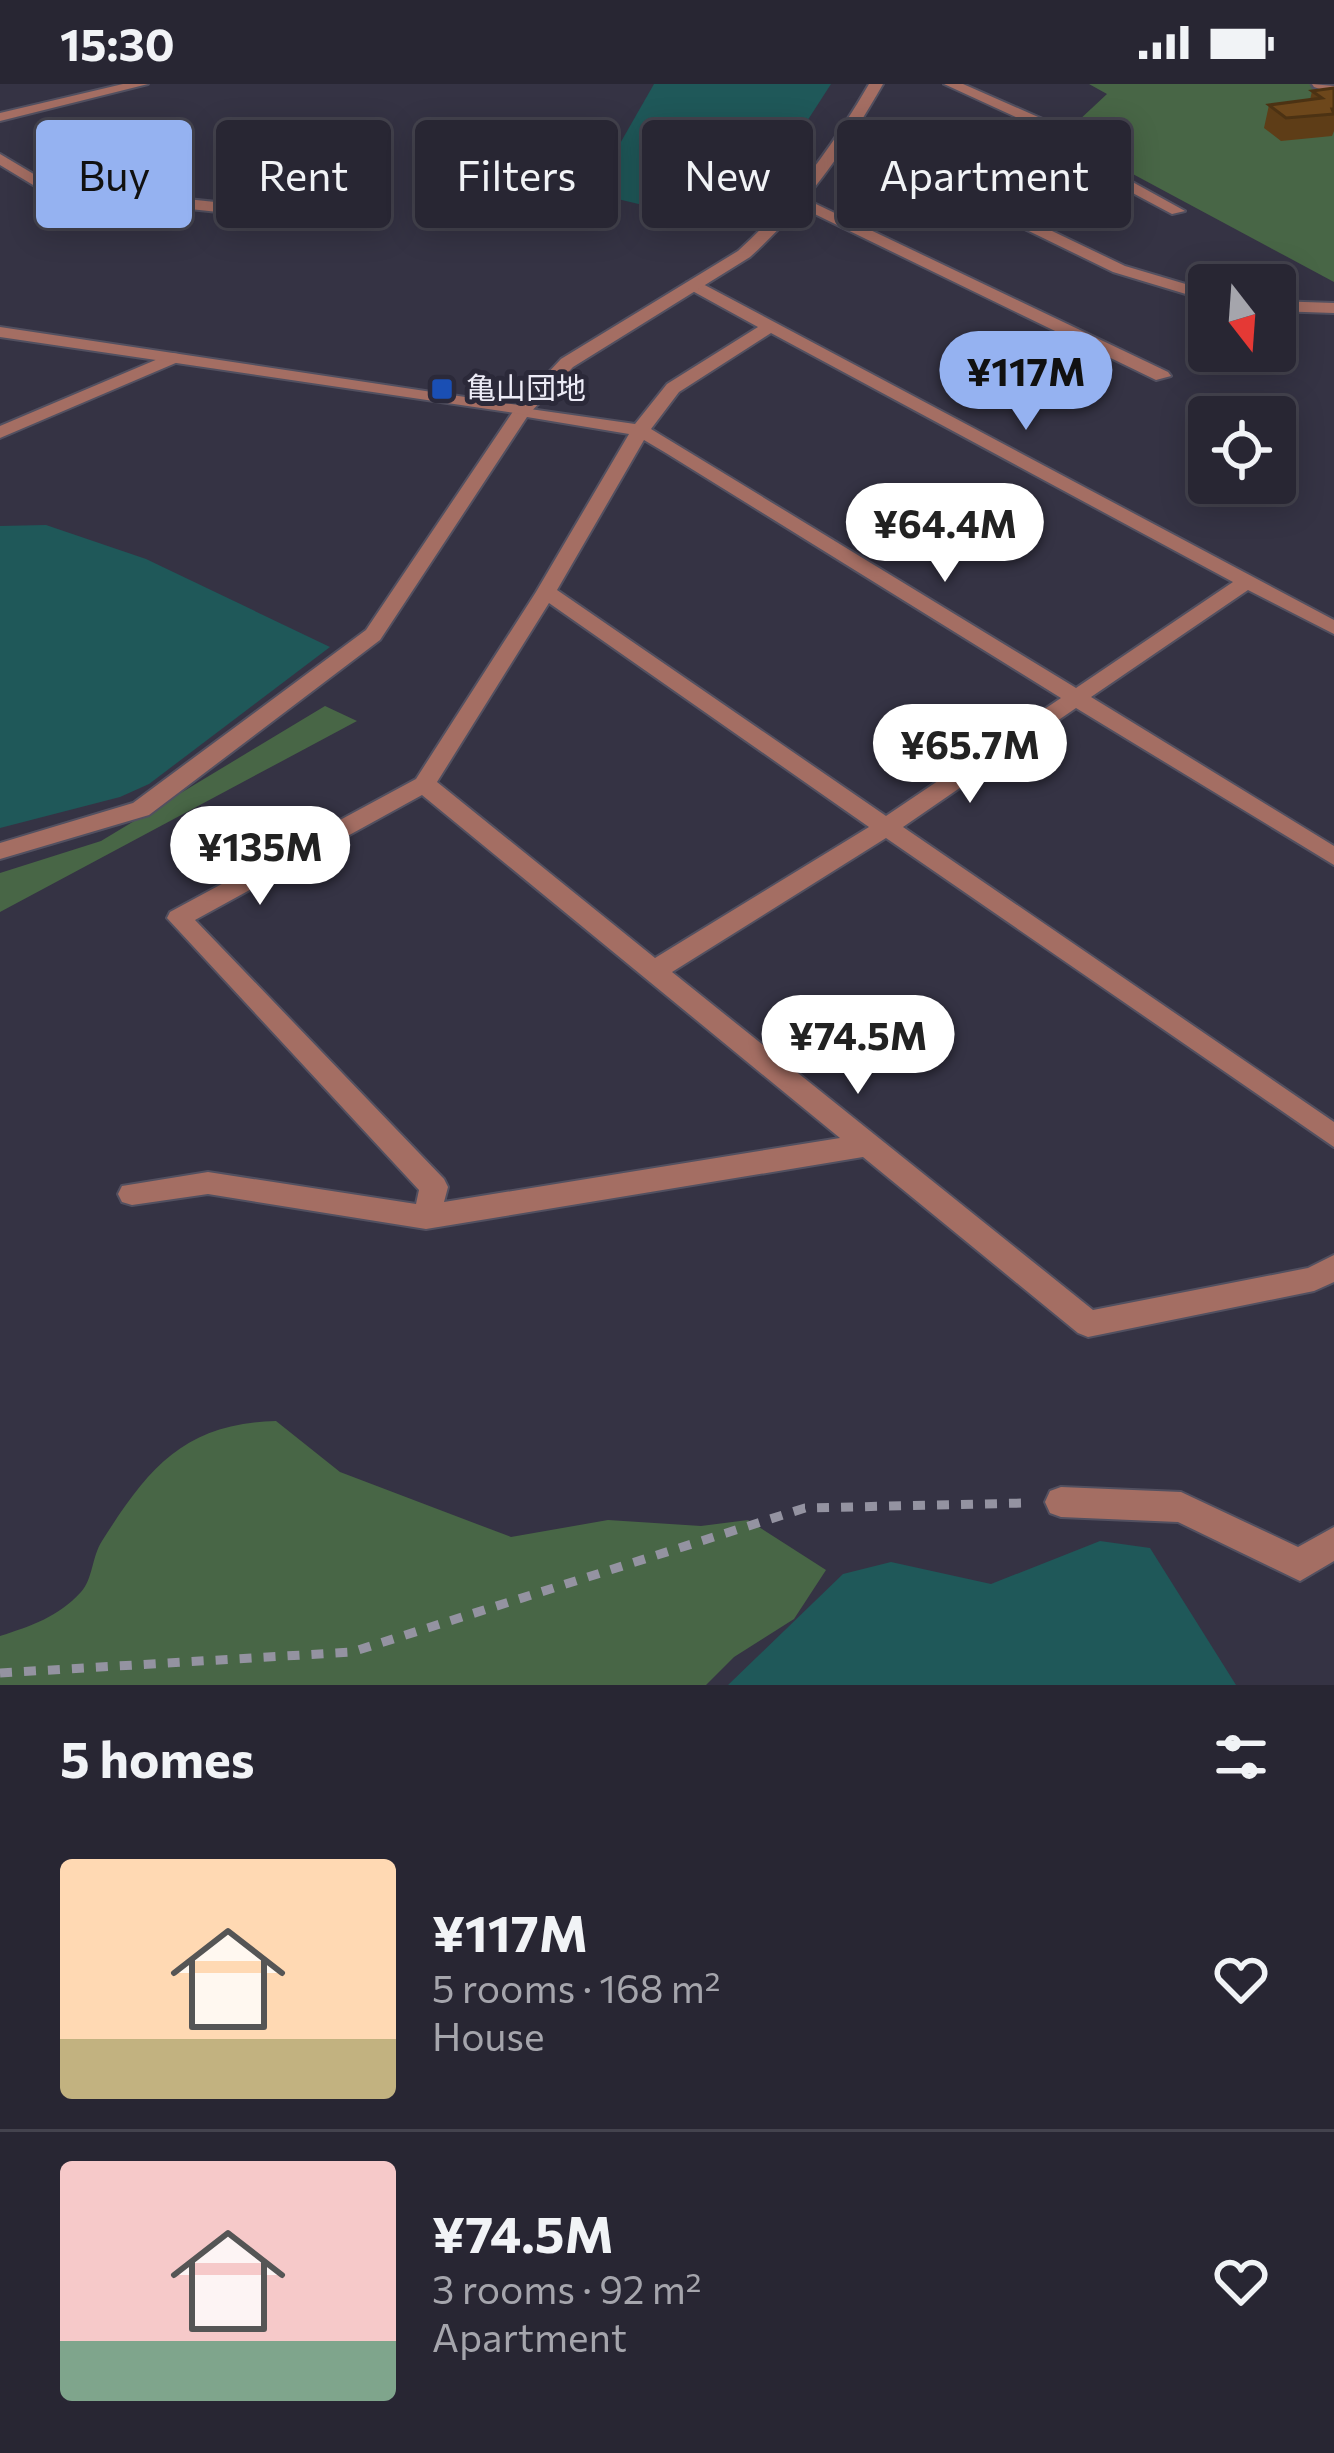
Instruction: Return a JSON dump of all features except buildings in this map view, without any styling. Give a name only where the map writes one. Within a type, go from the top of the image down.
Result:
[{"type":"street","points":[[0,117],[141,84]]},
{"type":"street","points":[[855,120],[875,84]]},
{"type":"street","points":[[951,84],[1033,120]]},
{"type":"street","points":[[0,94],[30,109]]},
{"type":"street","points":[[813,178],[837,148]]},
{"type":"street","points":[[0,158],[48,189],[216,207]]},
{"type":"street","points":[[0,181],[23,173]]},
{"type":"street","points":[[1131,185],[1178,211]]},
{"type":"street","points":[[813,208],[1162,376]]},
{"type":"street","points":[[0,850],[140,809],[373,634],[522,411],[567,363],[744,254],[769,228]]},
{"type":"street","points":[[1033,228],[1119,269],[1188,290]]},
{"type":"street","points":[[692,285],[1334,628]]},
{"type":"street","points":[[1296,307],[1334,308]]},
{"type":"street","points":[[426,1217],[434,1187],[179,918],[424,784],[546,592],[640,430],[673,388],[770,327]]},
{"type":"street","points":[[0,332],[640,430],[1334,857]]},
{"type":"street","points":[[0,433],[172,358]]},
{"type":"street","points":[[655,970],[886,827],[1246,582]]},
{"type":"street","points":[[546,592],[1334,1136]]},
{"type":"street","points":[[424,784],[1088,1324],[1314,1280],[1334,1267]]},
{"type":"street","points":[[132,1194],[208,1183],[426,1217],[866,1145]]},
{"type":"street","points":[[1061,1502],[1181,1507],[1300,1565],[1330,1551]]},
{"type":"lane","points":[[1318,84],[1334,90]]},
{"type":"path","points":[[0,1673],[352,1652],[805,1508],[1061,1502]]},
{"type":"shaded area","points":[[654,84],[831,84],[808,120],[642,120],[642,205],[618,199],[618,147]]},
{"type":"shaded area","points":[[1089,84],[1334,84],[1334,282],[1131,173],[1131,120],[1079,120],[1107,94]]},
{"type":"shaded area","points":[[46,525],[146,559],[330,647],[149,784],[120,797],[0,828],[0,526]]},
{"type":"shaded area","points":[[325,706],[357,721],[0,912],[0,873],[101,841]]},
{"type":"shaded area","points":[[276,1421],[340,1472],[511,1537],[608,1520],[701,1526],[748,1520],[826,1570],[794,1619],[734,1657],[706,1685],[0,1685],[0,1636],[53,1614],[81,1592],[102,1541],[153,1471],[172,1454],[217,1431]]},
{"type":"shaded area","points":[[1100,1541],[1150,1548],[1236,1685],[728,1685],[843,1574],[891,1562],[991,1584]]},
{"type":"place","name":"亀山団地","points":[[442,389]]}]
